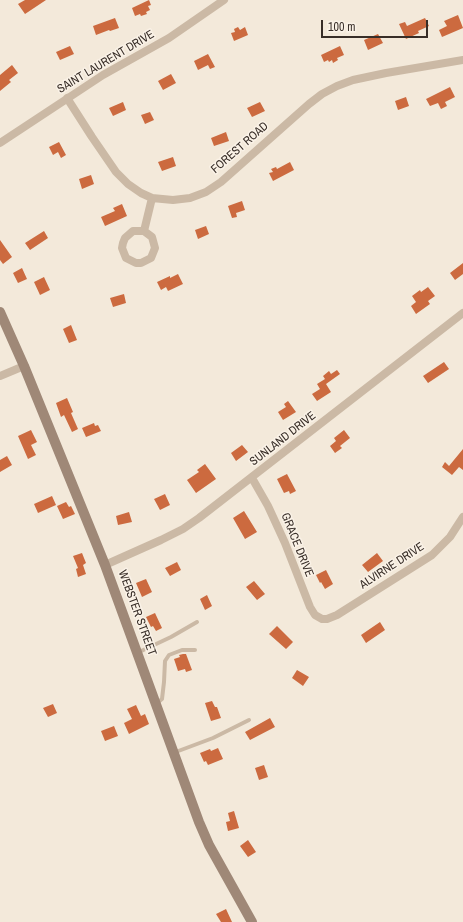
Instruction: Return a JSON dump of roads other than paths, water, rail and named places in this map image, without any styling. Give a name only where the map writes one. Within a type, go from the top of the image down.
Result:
[{"type":"main road","name":"WEBSTER STREET","points":[[0,312],[24,366],[105,565],[199,822],[209,845],[252,922]]},
{"type":"street","name":"SAINT LAURENT DRIVE","points":[[0,143],[103,75],[169,38],[224,0]]},
{"type":"street","name":"FOREST ROAD","points":[[68,98],[116,172],[128,184],[141,193],[152,198],[190,198],[206,192],[221,182],[309,104],[322,94],[337,86],[360,79],[463,60]]},
{"type":"street","points":[[144,231],[152,198]]},
{"type":"street","points":[[144,231],[152,238],[156,248],[151,258],[142,263],[131,262],[124,254],[123,243],[128,234],[144,231]]},
{"type":"street","name":"SUNLAND DRIVE","points":[[105,565],[183,528],[199,518],[463,313]]},
{"type":"street","points":[[0,376],[24,366]]},
{"type":"street","name":"GRACE DRIVE","points":[[252,478],[268,506],[285,542],[310,608],[322,619]]},
{"type":"street","name":"ALVIRNE DRIVE","points":[[322,619],[327,619],[337,615],[432,555],[450,537],[463,517]]},
{"type":"lane","points":[[137,653],[171,637],[197,622]]},
{"type":"lane","points":[[156,704],[162,698],[165,661],[169,655],[182,650],[195,650]]},
{"type":"lane","points":[[173,753],[213,738],[250,720]]}]
